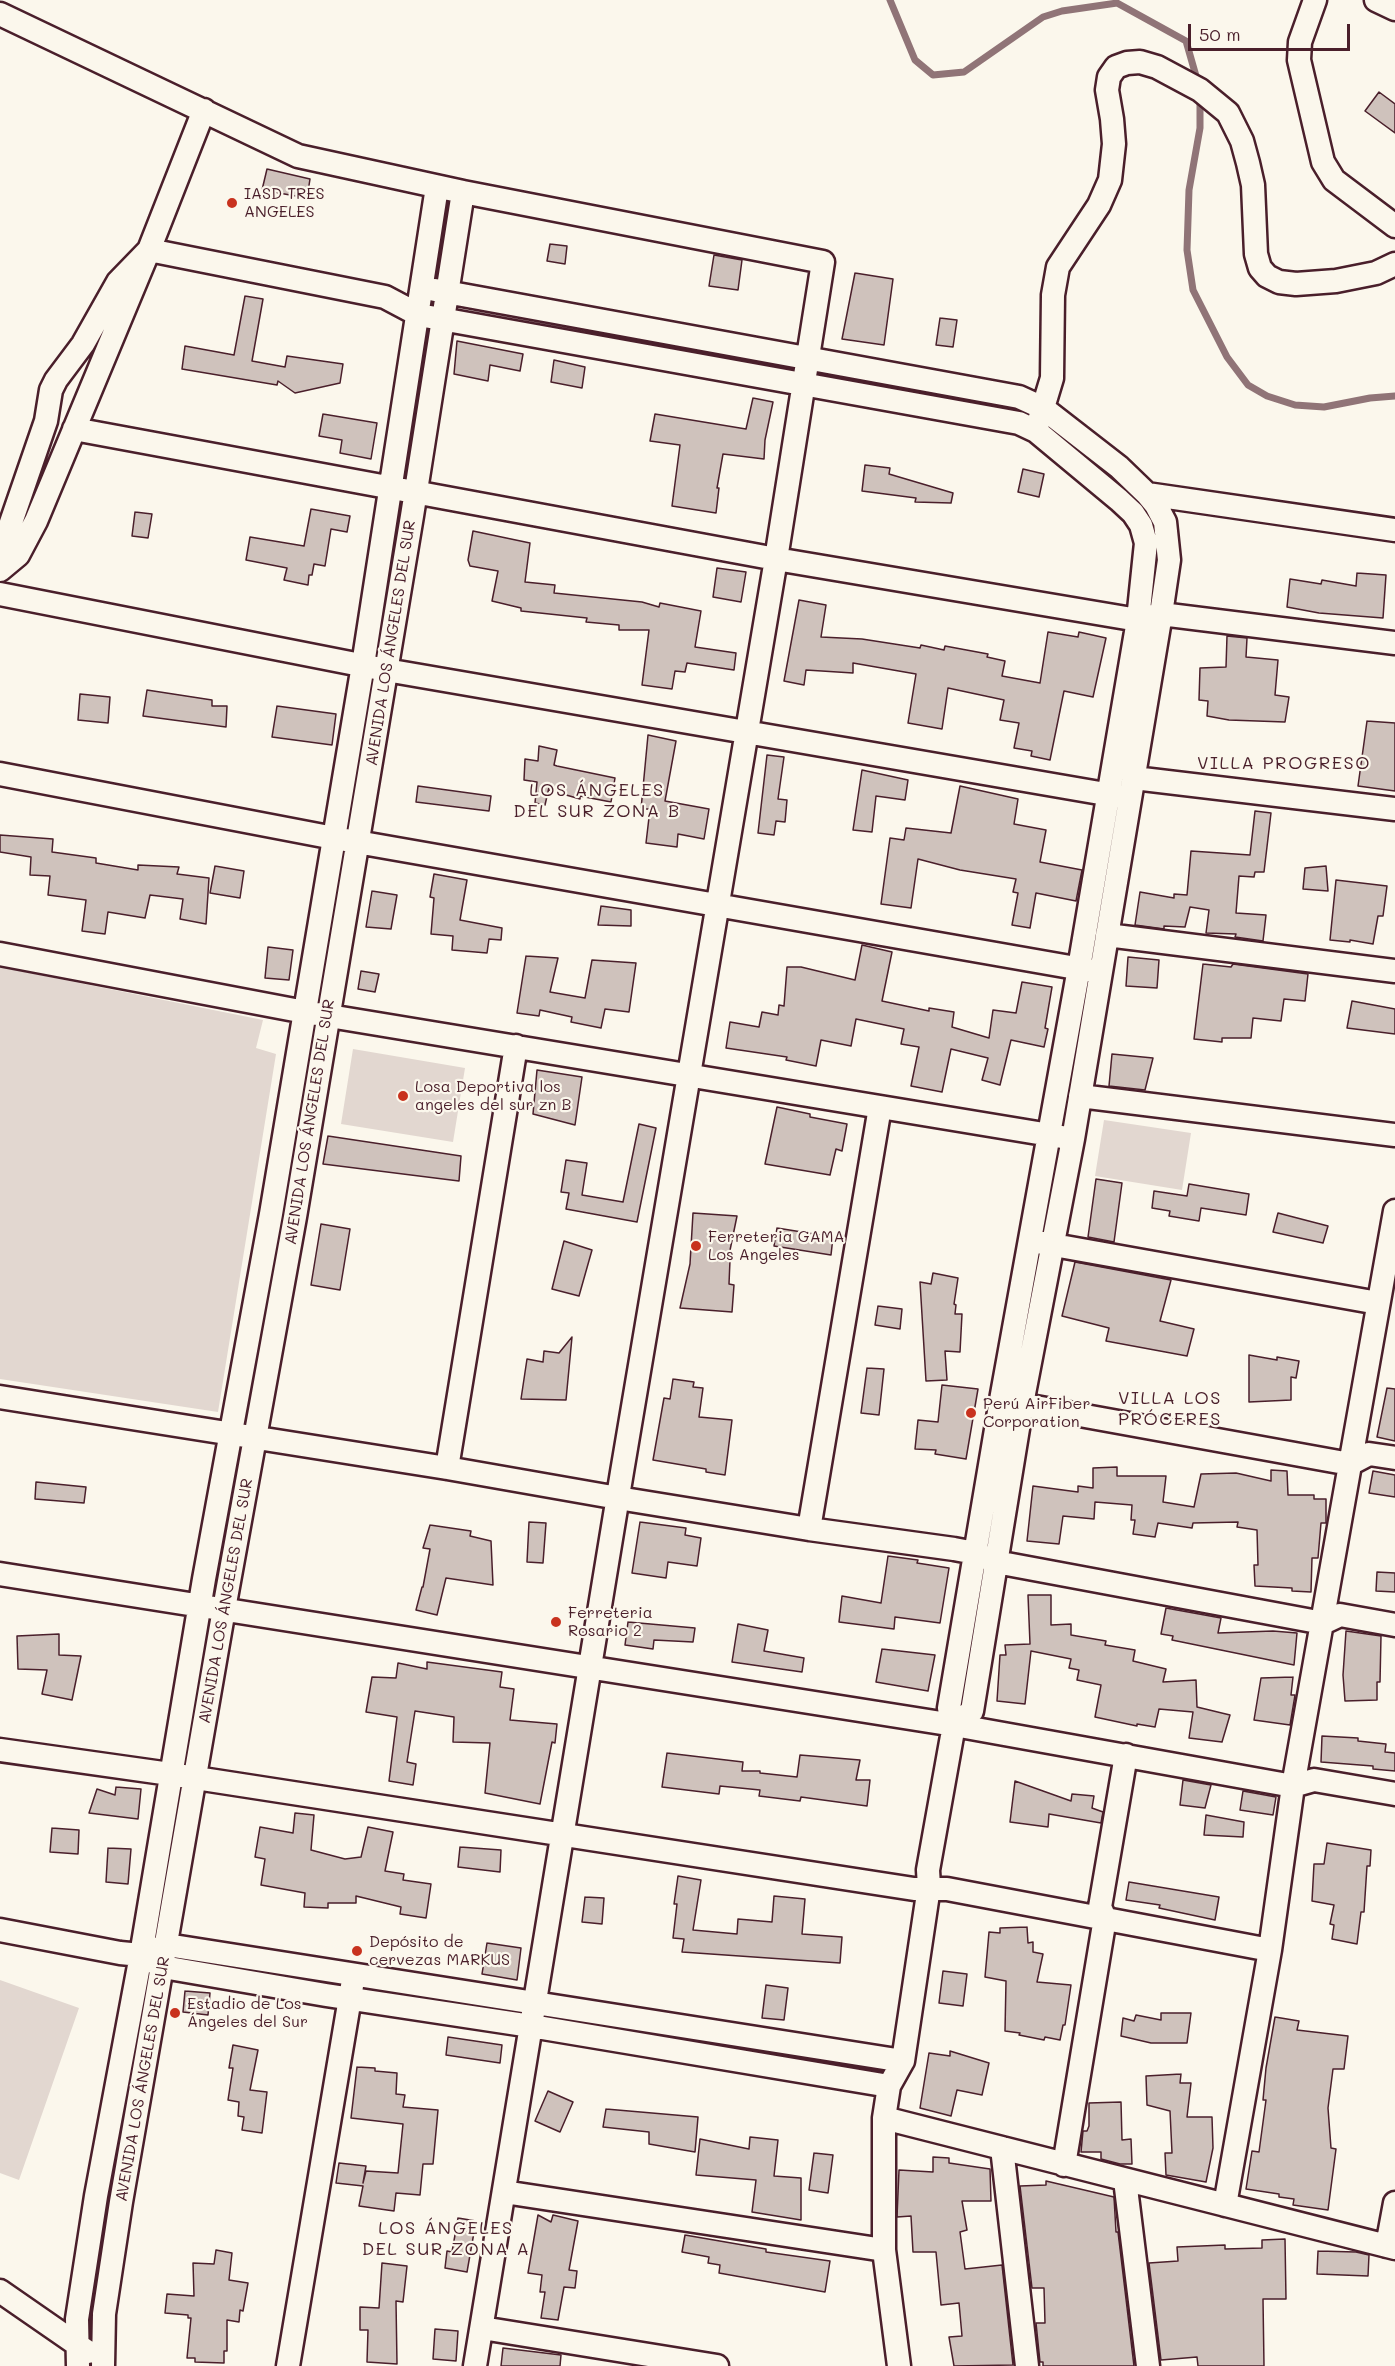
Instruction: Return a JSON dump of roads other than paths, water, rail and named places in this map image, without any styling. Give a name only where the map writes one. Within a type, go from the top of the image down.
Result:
[{"type":"street","points":[[1315,0],[1300,42],[1299,60],[1323,162],[1334,180],[1395,226]]},
{"type":"street","points":[[1376,0],[1395,9]]},
{"type":"street","points":[[0,14],[298,156],[437,187],[823,262],[776,559],[688,1075],[475,2366]]},
{"type":"street","points":[[1036,431],[1052,378],[1053,295],[1058,267],[1099,205],[1110,180],[1114,144],[1107,90],[1109,77],[1116,68],[1127,63],[1140,62],[1157,67],[1200,90],[1228,112],[1242,141],[1248,163],[1253,185],[1256,254],[1260,268],[1267,276],[1280,282],[1296,284],[1336,281],[1376,273],[1395,264]]},
{"type":"street","points":[[7,564],[36,521],[149,250],[204,110]]},
{"type":"street","name":"AVENIDA LOS ÁNGELES DEL SUR","points":[[105,2365],[104,2314],[224,1609],[295,1217],[334,838],[419,315],[437,187]]},
{"type":"street","name":"AVENIDA LOS ÁNGELES DEL SUR","points":[[78,2356],[77,2319],[96,2196],[141,1955],[199,1605],[316,1014],[358,842],[463,192]]},
{"type":"street","points":[[149,250],[386,297],[419,315],[444,320],[1018,423],[1036,431],[1126,506],[1141,525],[1146,543],[1125,790],[1107,935],[1090,970],[1080,1096],[1053,1245],[1011,1402],[975,1553],[949,1708],[954,1725],[928,1870],[929,1887],[903,2061],[889,2086],[884,2118],[884,2250],[899,2366]]},
{"type":"street","points":[[7,564],[5,540],[46,421],[51,390],[83,344],[118,282],[149,250]]},
{"type":"street","points":[[386,297],[423,289],[448,292],[1019,397],[1043,408],[1119,467],[1156,504],[1165,522],[1169,560],[1161,614],[1090,970],[1048,1134],[1030,1241],[1011,1402],[996,1562],[972,1711],[954,1725]]},
{"type":"street","points":[[74,429],[776,559],[1138,620],[1161,614],[1395,643]]},
{"type":"street","points":[[1147,494],[1395,530]]},
{"type":"street","points":[[0,594],[386,670],[747,731],[1125,790],[1395,809]]},
{"type":"street","points":[[0,774],[334,838],[1090,970]]},
{"type":"street","points":[[1107,935],[1395,971]]},
{"type":"street","points":[[0,954],[316,1014],[1072,1139]]},
{"type":"street","points":[[447,1468],[516,1046]]},
{"type":"street","points":[[1080,1096],[1395,1135]]},
{"type":"street","points":[[809,1529],[880,1107]]},
{"type":"street","points":[[1225,2205],[1270,1950],[1293,1786],[1395,1211]]},
{"type":"street","points":[[1030,1241],[1378,1303]]},
{"type":"street","points":[[0,1397],[255,1440],[447,1468],[809,1529],[954,1549],[975,1553],[996,1562],[1323,1623],[1340,1615],[1395,1625]]},
{"type":"street","points":[[1011,1402],[1350,1464],[1369,1454],[1395,1458]]},
{"type":"street","points":[[0,1574],[954,1725],[1293,1786],[1314,1780],[1395,1794]]},
{"type":"street","points":[[0,1750],[170,1774],[914,1889],[929,1887],[1270,1950]]},
{"type":"street","points":[[1064,2165],[1106,1918],[1100,1907],[1126,1755]]},
{"type":"street","points":[[0,1930],[141,1955],[163,1967],[889,2086]]},
{"type":"street","points":[[141,1955],[167,1945],[903,2061]]},
{"type":"street","points":[[288,2366],[354,1974]]},
{"type":"street","points":[[884,2118],[1391,2247],[1395,2204]]},
{"type":"street","points":[[1002,2148],[1027,2366]]},
{"type":"street","points":[[1125,2180],[1148,2366]]},
{"type":"street","points":[[504,2192],[884,2250]]},
{"type":"street","points":[[0,2291],[78,2356],[105,2365]]},
{"type":"street","points":[[482,2328],[717,2366]]},
{"type":"waterway","points":[[890,0],[915,60],[933,75],[964,72],[1043,17],[1062,11],[1117,3],[1186,41],[1198,83]]},
{"type":"waterway","points":[[1200,97],[1200,128],[1189,190],[1187,250],[1193,290],[1227,357],[1248,385],[1267,396],[1295,405],[1324,407],[1370,398],[1395,396]]},
{"type":"place","name":"IASD TRES ANGELES","points":[[232,203]]},
{"type":"place","name":"Losa Deportiva los angeles del sur zn B","points":[[403,1096]]},
{"type":"place","name":"Ferreteria GAMA Los Angeles","points":[[696,1246]]},
{"type":"place","name":"Perú AirFiber Corporation","points":[[971,1413]]},
{"type":"place","name":"Ferreteria Rosario 2","points":[[556,1622]]},
{"type":"place","name":"Depósito de cervezas MARKUS","points":[[357,1951]]},
{"type":"place","name":"Estadio de Los Ángeles del Sur","points":[[175,2013]]},
{"type":"district","name":"VILLA PROGRESO","points":[[1284,763]]},
{"type":"district","name":"LOS ÁNGELES DEL SUR ZONA B","points":[[597,800]]},
{"type":"district","name":"VILLA LOS PRÓCERES","points":[[1170,1408]]},
{"type":"district","name":"LOS ÁNGELES DEL SUR ZONA A","points":[[446,2238]]}]
